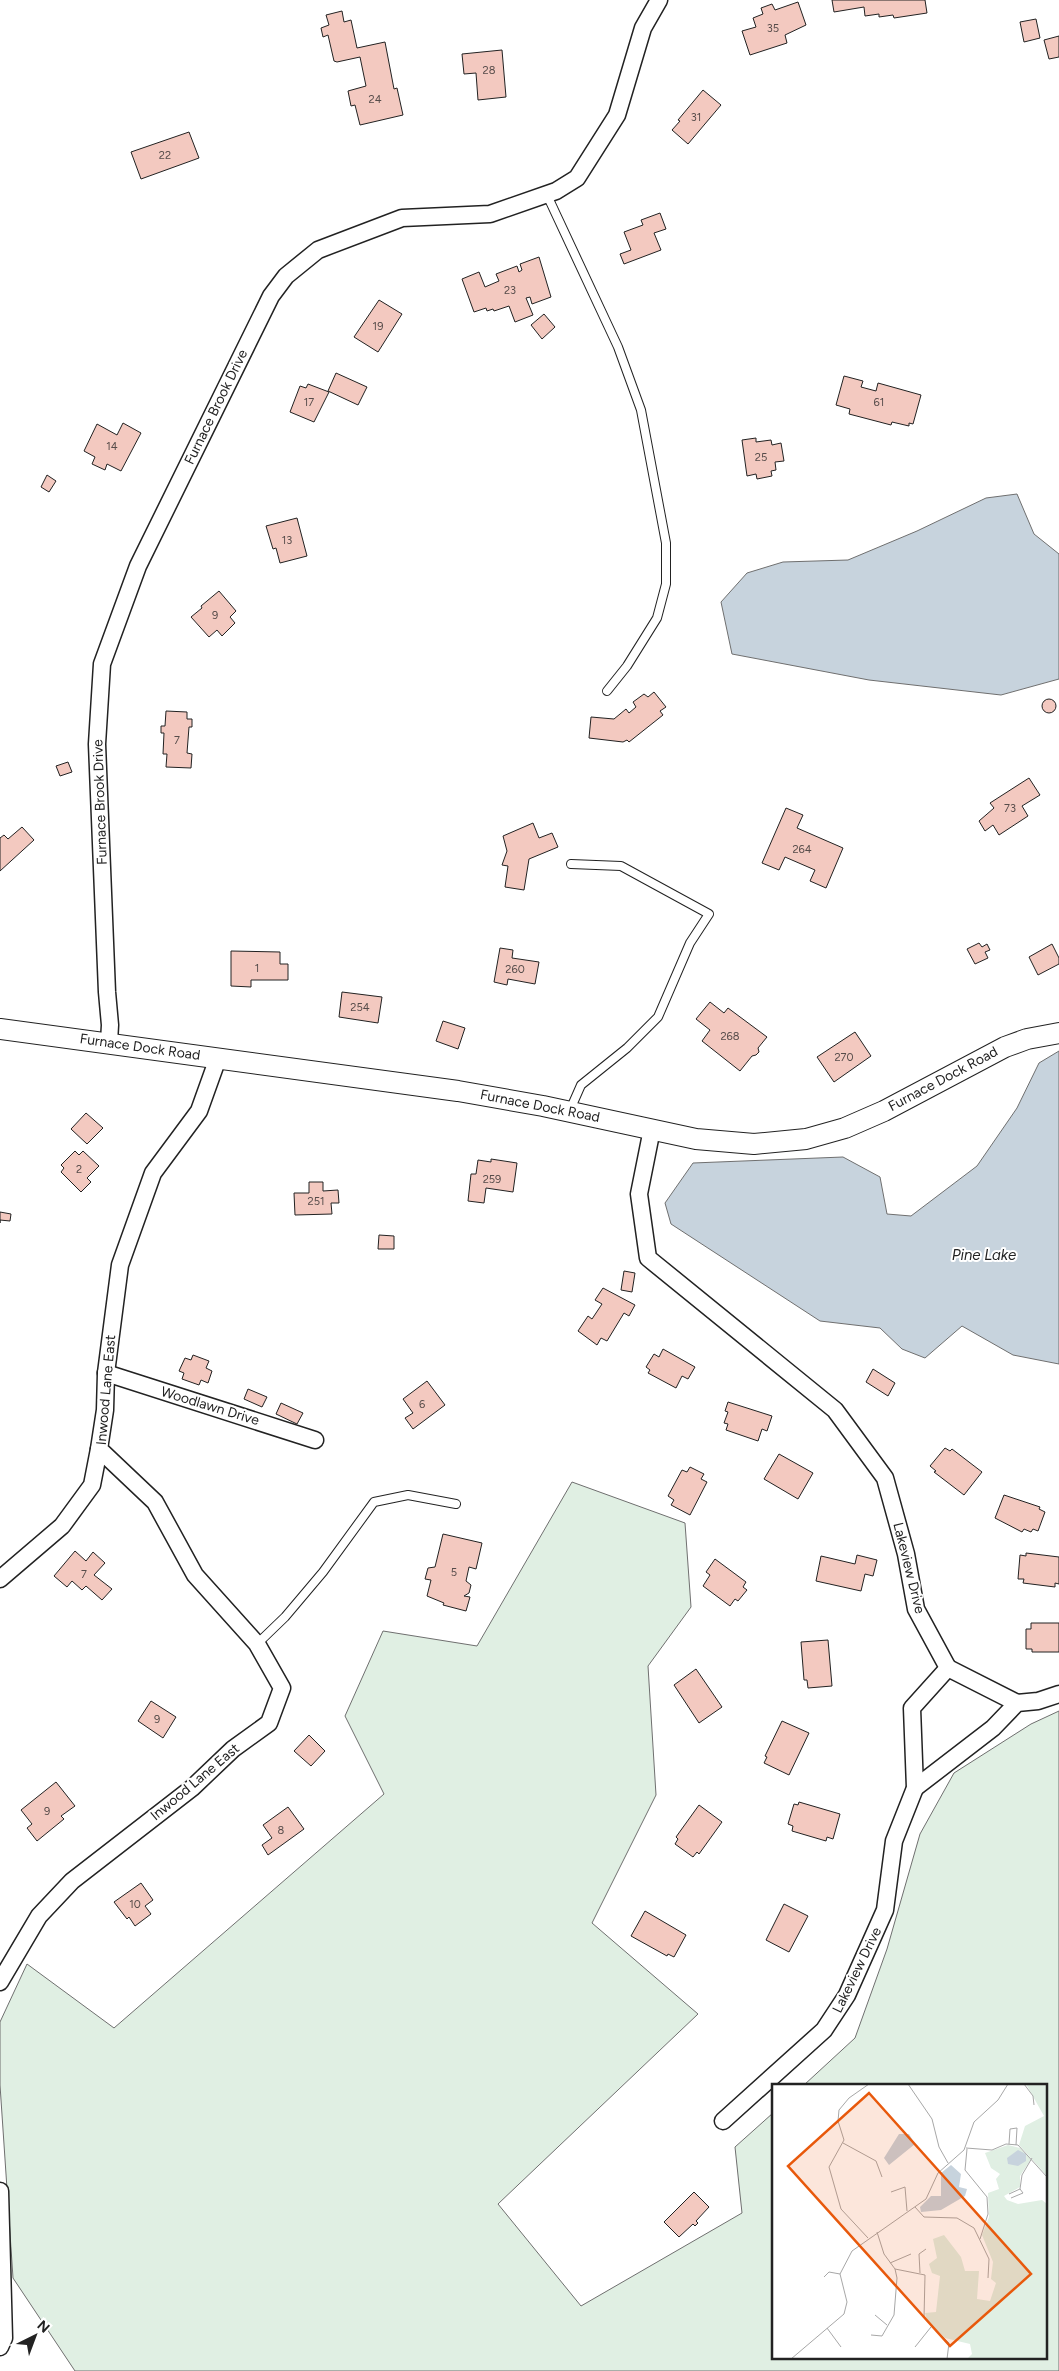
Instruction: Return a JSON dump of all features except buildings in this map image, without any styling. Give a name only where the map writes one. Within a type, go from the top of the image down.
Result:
[{"type":"street","name":"Furnace Brook Drive","points":[[109,1042],[110,1025],[97,744],[102,664],[138,566],[271,296],[286,276],[318,250],[402,218],[490,214],[547,195],[577,178],[613,122],[643,28],[659,0]]},
{"type":"street","name":"Furnace Dock Road","points":[[0,1029],[109,1042],[458,1091],[569,1111],[725,1143],[754,1144],[806,1139],[864,1120],[1005,1047],[1059,1033]]},
{"type":"street","name":"Inwood Lane East","points":[[0,1982],[39,1916],[72,1880],[192,1788],[233,1749],[269,1722],[282,1688],[257,1644],[195,1575],[155,1502],[99,1450],[105,1410],[106,1373],[120,1265],[153,1172],[199,1111],[218,1058]]},
{"type":"street","name":"Lakeview Drive","points":[[652,1129],[639,1194],[648,1258],[835,1410],[885,1478],[906,1554],[916,1609],[948,1668],[912,1708],[915,1788],[894,1841],[886,1910],[848,1995],[824,2030],[723,2121]]},
{"type":"street","name":"Woodlawn Drive","points":[[106,1373],[315,1440]]},
{"type":"street","points":[[0,1579],[62,1526],[92,1484],[99,1450]]},
{"type":"street","points":[[948,1668],[1017,1703],[1038,1701],[1059,1694]]},
{"type":"street","points":[[915,1788],[993,1728],[1017,1703]]},
{"type":"street","points":[[0,2191],[4,2338],[0,2347]]},
{"type":"lane","points":[[547,195],[618,347],[640,410],[666,543],[666,584],[657,618],[627,666],[607,691]]},
{"type":"lane","points":[[569,1111],[580,1085],[627,1048],[658,1017],[690,943],[709,914],[669,890],[621,866],[571,864]]},
{"type":"lane","points":[[257,1644],[285,1618],[324,1572],[374,1502],[408,1495],[456,1504]]},
{"type":"green space","points":[[572,1482],[685,1523],[691,1607],[648,1666],[656,1795],[592,1923],[698,2014],[498,2204],[581,2306],[742,2213],[735,2147],[772,2114],[772,2358],[1046,2358],[1046,2084],[805,2084],[855,2038],[887,1949],[920,1834],[954,1773],[1031,1724],[1059,1711],[1059,2371],[75,2371],[13,2278],[0,2085],[0,2022],[27,1964],[114,2028],[384,1794],[345,1716],[383,1631],[477,1646]]},
{"type":"water","points":[[1017,494],[1034,534],[1059,554],[1059,679],[1001,695],[869,680],[732,654],[721,602],[747,573],[783,562],[848,560],[917,531],[986,498]]},
{"type":"water","name":"Pine Lake","points":[[1059,1051],[1059,1364],[1013,1355],[962,1326],[925,1358],[902,1349],[880,1328],[820,1321],[671,1224],[665,1203],[693,1163],[843,1157],[880,1177],[887,1214],[911,1216],[977,1166],[1017,1108],[1039,1063]]}]
